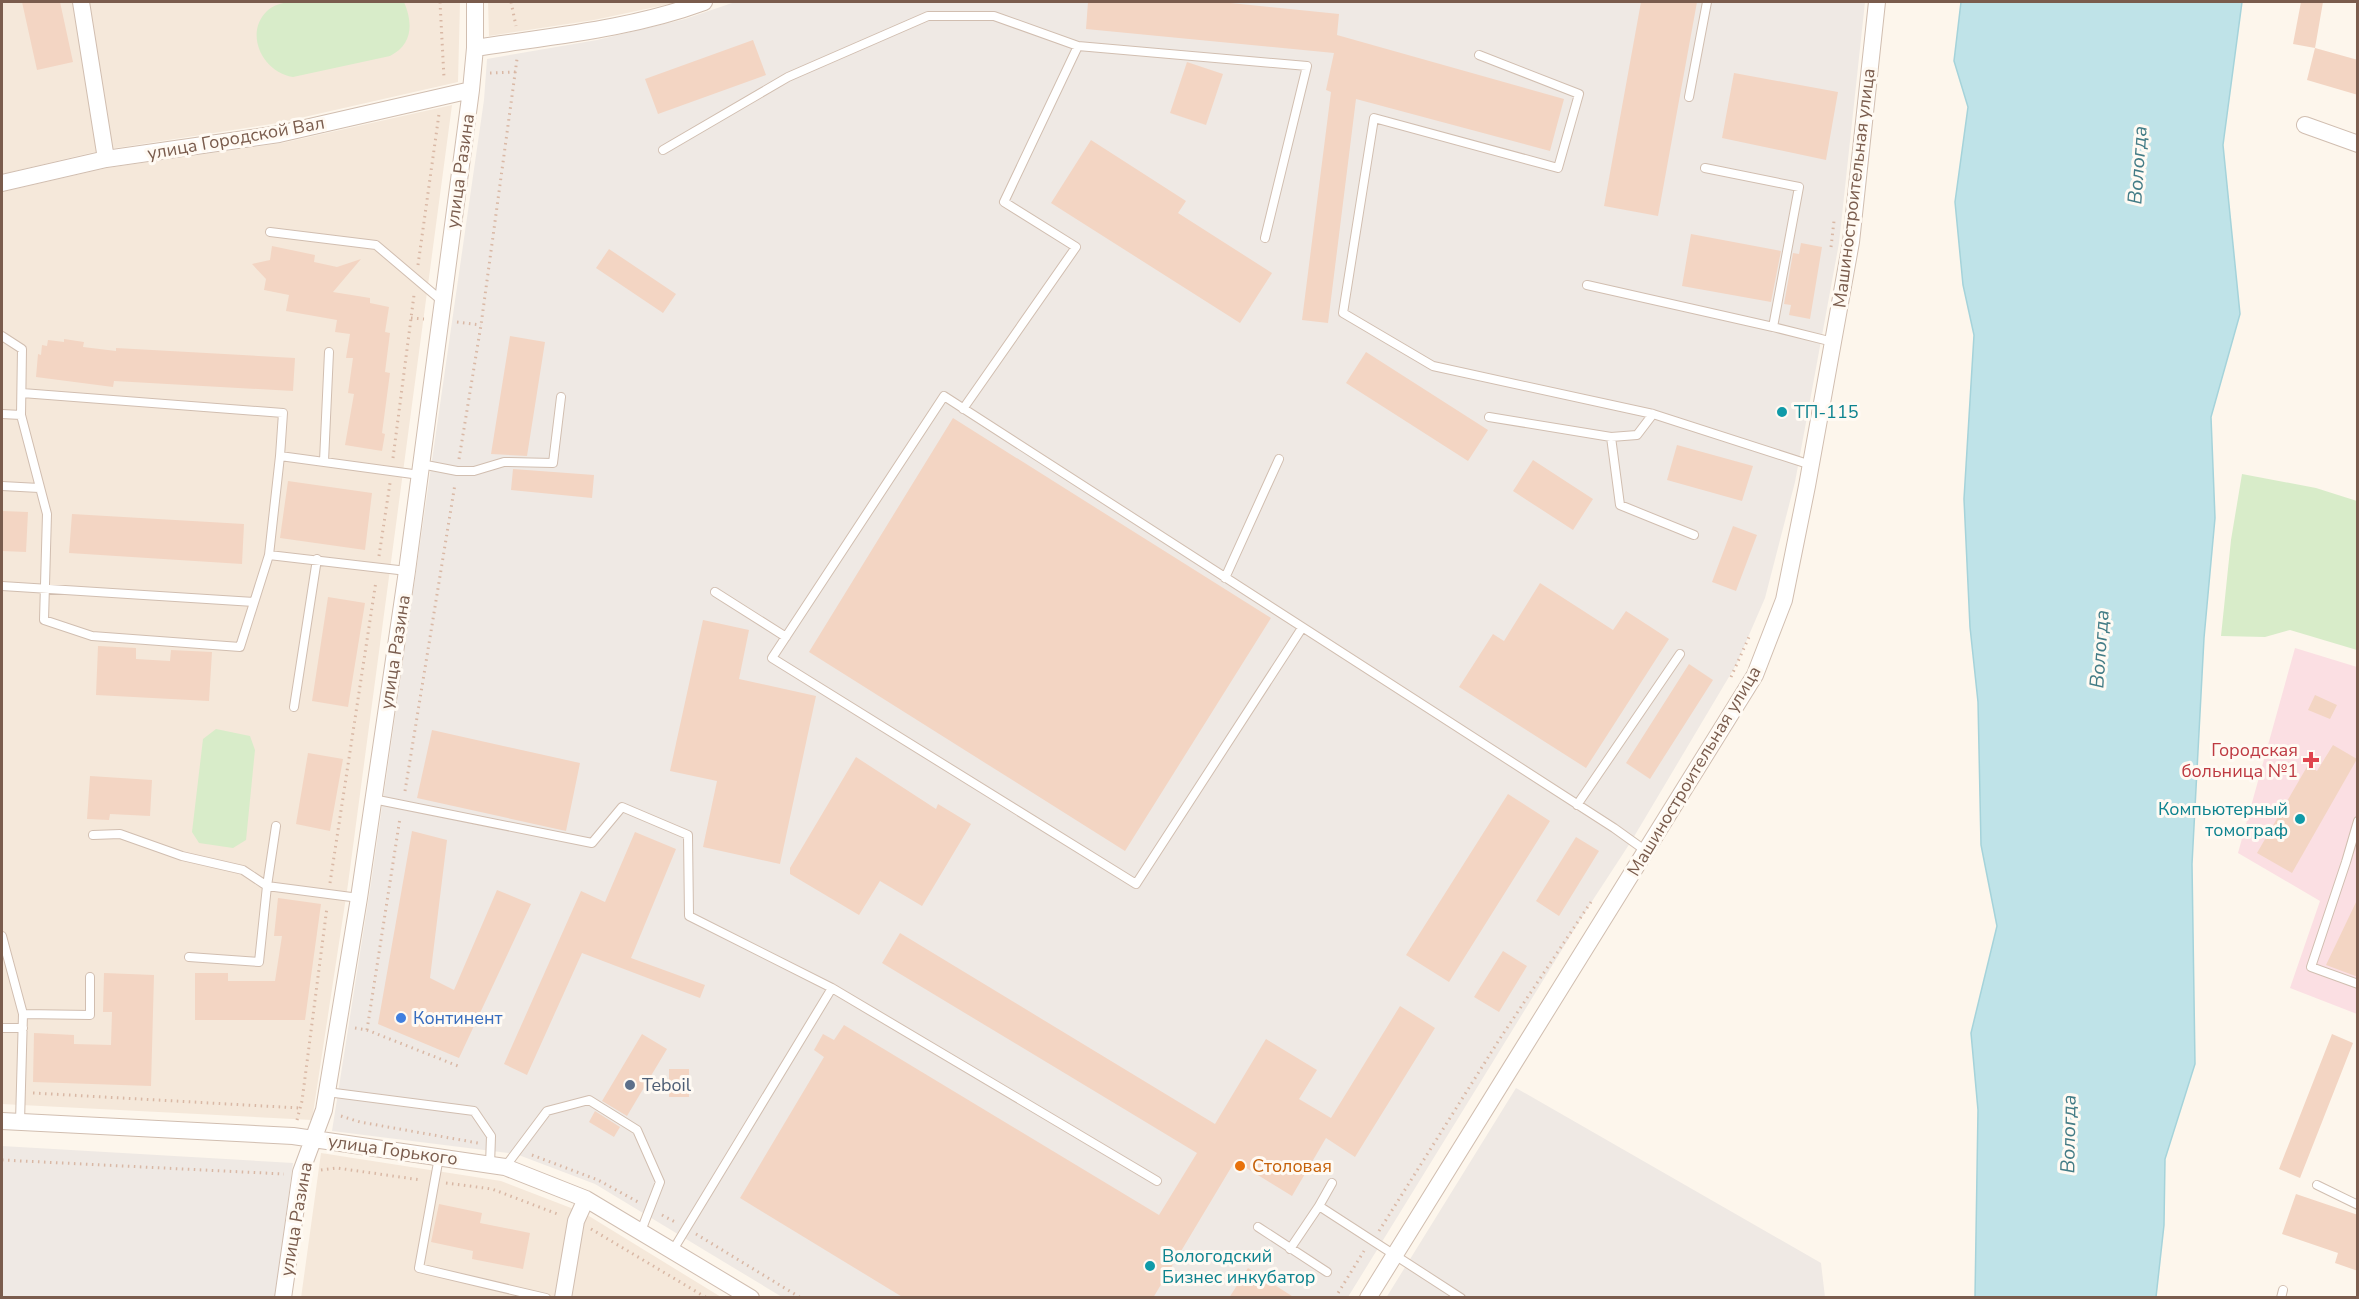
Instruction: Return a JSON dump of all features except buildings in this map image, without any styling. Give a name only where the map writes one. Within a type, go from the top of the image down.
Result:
[{"type":"street","points":[[81,2],[106,159]]},
{"type":"street","name":"улица Разина","points":[[283,1298],[301,1172],[324,1110],[359,897],[407,571],[471,90],[475,48],[475,2]]},
{"type":"street","points":[[475,48],[593,30],[677,12],[704,2]]},
{"type":"street","name":"Машиностроительная улица","points":[[1368,1298],[1755,675],[1784,600],[1811,465],[1851,242],[1877,2]]},
{"type":"street","name":"улица Городской Вал","points":[[2,183],[106,159],[279,134],[471,90]]},
{"type":"street","points":[[2305,125],[2358,144]]},
{"type":"street","name":"улица Горького","points":[[2,1120],[314,1139],[497,1166],[586,1199],[752,1298]]},
{"type":"street","points":[[563,1298],[576,1221],[586,1199]]},
{"type":"lane","points":[[1689,97],[1707,2]]},
{"type":"lane","points":[[663,150],[788,77],[928,16],[994,16],[1078,46],[1307,66],[1265,238]]},
{"type":"lane","points":[[963,409],[1076,247],[1004,202],[1078,46]]},
{"type":"lane","points":[[1479,55],[1579,94],[1558,168],[1374,118],[1343,313],[1433,366],[1653,414],[1811,465]]},
{"type":"lane","points":[[1704,168],[1799,188],[1773,327]]},
{"type":"lane","points":[[270,232],[376,245],[442,301]]},
{"type":"lane","points":[[1587,285],[1833,342]]},
{"type":"lane","points":[[2,336],[22,349],[21,415],[47,514],[44,620],[92,636],[240,647],[269,555],[283,413],[22,393]]},
{"type":"lane","points":[[324,462],[329,351]]},
{"type":"lane","points":[[1302,628],[1136,884],[772,658],[944,396],[1577,805],[1646,851]]},
{"type":"lane","points":[[280,456],[324,462],[457,471],[474,471],[504,462],[554,463],[561,397]]},
{"type":"lane","points":[[2,414],[21,415]]},
{"type":"lane","points":[[1489,417],[1611,437],[1637,435],[1653,414]]},
{"type":"lane","points":[[1611,437],[1620,505],[1694,535]]},
{"type":"lane","points":[[1225,578],[1279,459]]},
{"type":"lane","points":[[2,486],[39,488]]},
{"type":"lane","points":[[269,555],[407,571]]},
{"type":"lane","points":[[294,707],[316,559]]},
{"type":"lane","points":[[2,586],[254,602]]},
{"type":"lane","points":[[715,592],[786,637]]},
{"type":"lane","points":[[1577,805],[1680,654]]},
{"type":"lane","points":[[373,799],[592,843],[622,807],[688,835],[689,916],[832,988],[1157,1181]]},
{"type":"lane","points":[[2358,821],[2311,967],[2358,984]]},
{"type":"lane","points":[[189,957],[259,962],[276,826]]},
{"type":"lane","points":[[93,835],[120,834],[182,856],[243,870],[267,886],[359,897]]},
{"type":"lane","points":[[2,936],[23,1014],[20,1122]]},
{"type":"lane","points":[[23,1014],[90,1015],[90,977]]},
{"type":"lane","points":[[673,1250],[832,988]]},
{"type":"lane","points":[[2,1028],[23,1028]]},
{"type":"lane","points":[[327,1092],[474,1111],[491,1136],[497,1166]]},
{"type":"lane","points":[[497,1166],[547,1111],[589,1100],[637,1130],[660,1182],[641,1232]]},
{"type":"lane","points":[[439,1157],[419,1268],[546,1298]]},
{"type":"lane","points":[[1290,1249],[1332,1183]]},
{"type":"lane","points":[[2317,1185],[2358,1205]]},
{"type":"lane","points":[[1319,1206],[1461,1298]]},
{"type":"lane","points":[[1258,1227],[1327,1272]]},
{"type":"path","points":[[367,1030],[481,325],[519,41],[511,2]]},
{"type":"path","points":[[1830,251],[1834,216]]},
{"type":"path","points":[[1731,677],[1750,635]]},
{"type":"path","points":[[1335,1298],[1358,1260],[1390,1217],[1499,1040],[1593,899]]},
{"type":"path","points":[[311,1023],[367,1030],[458,1066]]},
{"type":"path","points":[[2,1160],[285,1174],[337,1168],[492,1189],[576,1221],[653,1264],[707,1298]]},
{"type":"shaded area","points":[[2,2],[460,2],[458,82],[278,123],[103,150],[2,174]]},
{"type":"shaded area","points":[[488,2],[679,2],[594,20],[489,36]]},
{"type":"shaded area","points":[[735,2],[1865,2],[1839,243],[1795,482],[1765,598],[1736,665],[1632,840],[1587,909],[1348,1297],[782,1297],[595,1184],[516,1154],[332,1131],[371,883],[484,100],[487,59],[597,40],[685,19]]},
{"type":"shaded area","points":[[452,105],[348,884],[312,1120],[2,1104],[2,192],[107,168],[282,143]]},
{"type":"shaded area","name":"Городская больница №1","points":[[2295,648],[2357,667],[2357,1014],[2290,988],[2320,901],[2238,853]]},
{"type":"shaded area","points":[[1516,1088],[1821,1263],[1825,1297],[1386,1298]]},
{"type":"shaded area","points":[[2,1146],[293,1163],[275,1297],[2,1297]]},
{"type":"shaded area","points":[[321,1153],[501,1181],[584,1213],[721,1297],[301,1298]]},
{"type":"green space","points":[[289,2],[404,2],[409,18],[409,32],[403,45],[390,56],[293,77],[282,74],[265,60],[257,40],[260,20],[267,11]]},
{"type":"green space","points":[[2242,474],[2316,488],[2357,501],[2357,650],[2290,630],[2265,637],[2221,636],[2231,540]]},
{"type":"green space","points":[[216,729],[250,736],[255,750],[246,840],[233,848],[199,843],[192,832],[203,739]]},
{"type":"water","name":"Вологда","points":[[1961,2],[2242,2],[2223,145],[2240,314],[2211,417],[2215,518],[2204,638],[2192,864],[2195,1064],[2165,1159],[2164,1225],[2156,1297],[1975,1297],[1978,1110],[1971,1033],[1997,926],[1981,845],[1978,702],[1970,627],[1964,499],[1974,335],[1963,285],[1955,202],[1968,107],[1954,61]]},
{"type":"place","name":"ТП-115","points":[[1782,412]]},
{"type":"place","name":"Городская больница №1","points":[[2311,760]]},
{"type":"place","name":"Компьютерный томограф","points":[[2300,819]]},
{"type":"place","name":"Континент","points":[[401,1018]]},
{"type":"place","name":"Teboil","points":[[630,1085]]},
{"type":"place","name":"Столовая","points":[[1240,1166]]},
{"type":"place","name":"Вологодский Бизнес инкубатор","points":[[1150,1266]]}]
